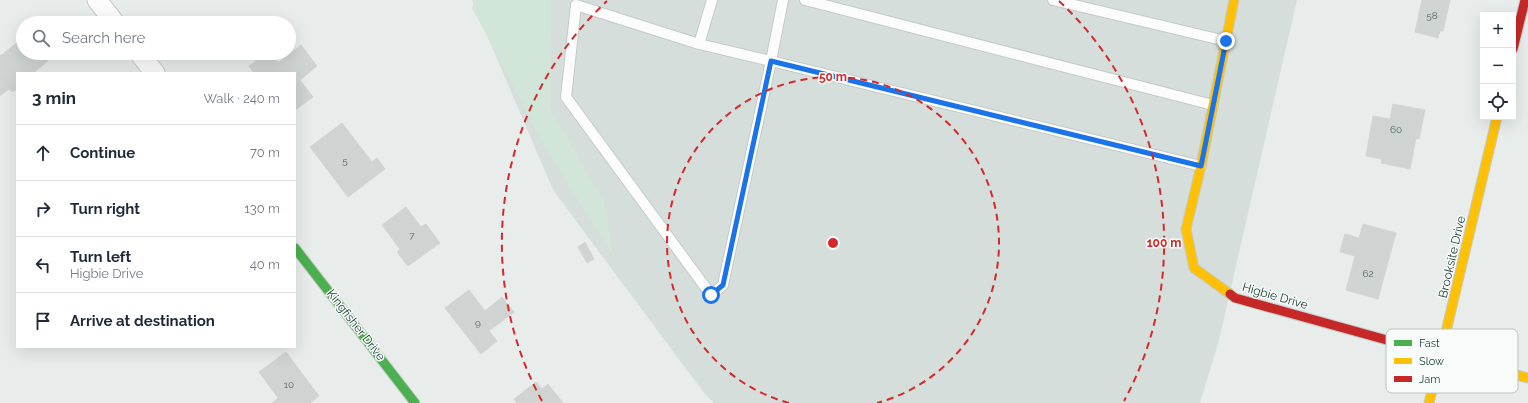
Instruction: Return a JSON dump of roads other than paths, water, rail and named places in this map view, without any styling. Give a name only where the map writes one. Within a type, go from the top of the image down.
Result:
[{"type":"street","points":[[97,0],[110,16]]},
{"type":"street","name":"Higbie Drive","points":[[1234,0],[1201,166],[1186,229],[1194,268],[1235,298],[1386,340]]},
{"type":"street","points":[[1513,48],[1525,0]]},
{"type":"street","points":[[145,60],[154,72]]},
{"type":"street","name":"Brooksite Drive","points":[[1447,329],[1496,120]]},
{"type":"street","name":"Kingfisher Drive","points":[[296,249],[415,403]]},
{"type":"street","name":"Higbie Drive","points":[[1518,375],[1528,378]]},
{"type":"street","name":"Brooksite Drive","points":[[1429,403],[1432,393]]},
{"type":"lane","points":[[700,44],[712,0]]},
{"type":"lane","points":[[783,0],[771,61],[723,285],[711,295],[566,97],[576,5],[700,44],[771,61],[1201,166]]},
{"type":"lane","points":[[805,0],[1213,105]]},
{"type":"lane","points":[[1054,0],[1226,41]]}]
